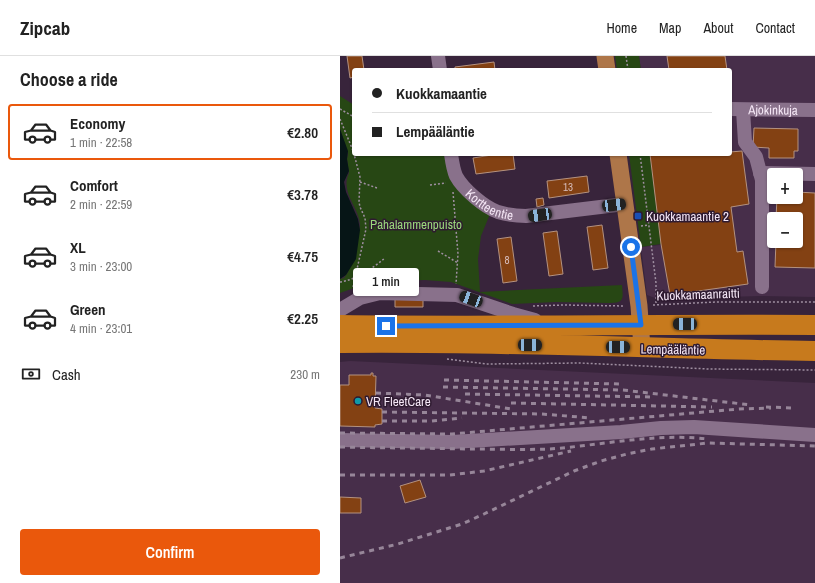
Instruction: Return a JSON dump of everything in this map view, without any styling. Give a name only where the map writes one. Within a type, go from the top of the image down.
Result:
[{"type":"highway","name":"Lempääläntie","points":[[340,325],[558,326],[645,312],[715,324],[815,325]]},
{"type":"highway","name":"Lempääläntie","points":[[340,344],[487,344],[815,351]]},
{"type":"main road","points":[[605,56],[607,68]]},
{"type":"main road","points":[[618,156],[625,204],[645,312],[642,348]]},
{"type":"street","points":[[438,56],[440,68]]},
{"type":"street","points":[[737,110],[745,142],[756,157],[762,180],[762,287]]},
{"type":"street","name":"Ajokinkuja","points":[[737,110],[815,110]]},
{"type":"street","name":"Kortteentie","points":[[451,156],[454,179],[464,186],[476,198],[496,211],[510,215],[526,216],[625,204]]},
{"type":"street","points":[[760,173],[815,174]]},
{"type":"street","points":[[340,310],[360,298],[380,293],[458,294],[513,314],[558,326]]},
{"type":"street","points":[[340,440],[452,442],[694,427],[815,435]]},
{"type":"path","points":[[626,56],[628,68]]},
{"type":"path","points":[[340,109],[352,116]]},
{"type":"path","points":[[340,119],[352,149]]},
{"type":"path","points":[[353,291],[354,277],[357,270],[366,229],[359,202],[360,182],[355,156]]},
{"type":"path","points":[[640,156],[656,283],[645,312]]},
{"type":"path","points":[[430,185],[454,179],[458,254],[455,286]]},
{"type":"path","points":[[360,182],[377,188]]},
{"type":"path","points":[[639,226],[649,225]]},
{"type":"path","points":[[438,251],[458,263]]},
{"type":"path","points":[[340,282],[354,277],[385,258]]},
{"type":"path","name":"Kuokkamaanraitti","points":[[531,307],[564,305],[645,312],[716,302],[815,302]]},
{"type":"path","points":[[445,358],[486,364],[617,364],[709,369],[815,370]]},
{"type":"path","points":[[486,359],[486,364]]},
{"type":"shaded area","points":[[639,56],[815,56],[815,297],[760,296],[658,299],[647,295],[641,247],[661,245],[650,156],[732,156],[732,68],[641,68]]},
{"type":"shaded area","points":[[340,129],[348,151],[347,159],[349,171],[344,182],[346,192],[358,219],[360,230],[356,259],[346,275],[340,279]]},
{"type":"shaded area","points":[[350,361],[815,383],[815,583],[340,583],[340,362]]},
{"type":"green space","points":[[615,56],[639,56],[641,68],[617,68]]},
{"type":"green space","name":"Pahalammenpuisto","points":[[340,96],[352,104],[352,156],[448,156],[490,214],[481,236],[478,259],[480,292],[622,285],[623,296],[621,301],[615,303],[556,302],[512,304],[451,282],[425,280],[371,282],[340,293],[340,279],[344,278],[348,272],[360,224],[359,217],[348,193],[348,154],[340,129]]},
{"type":"green space","points":[[629,156],[650,156],[661,244],[641,247]]},
{"type":"building","points":[[347,56],[362,56],[364,68],[352,68],[352,78],[350,78]]},
{"type":"building","points":[[667,56],[725,56],[727,68],[669,68]]},
{"type":"building","points":[[494,62],[495,68],[455,68]]},
{"type":"building","points":[[754,128],[798,129],[798,151],[794,151],[794,158],[769,158],[769,148],[753,147]]},
{"type":"building","points":[[742,151],[749,204],[731,207],[737,252],[743,251],[748,284],[670,295],[661,244],[650,156],[732,156],[732,152]]},
{"type":"building","points":[[486,156],[513,156],[515,169],[476,174],[473,158]]},
{"type":"building","points":[[587,176],[589,192],[549,198],[547,181]]},
{"type":"building","points":[[803,192],[815,193],[815,268],[775,267],[776,248],[803,248],[803,212],[776,212],[777,204],[803,204]]},
{"type":"building","points":[[543,198],[544,205],[537,207],[536,199]]},
{"type":"building","points":[[602,225],[608,268],[593,270],[587,227]]},
{"type":"building","points":[[557,231],[563,274],[549,276],[543,233]]},
{"type":"building","points":[[511,237],[517,281],[503,283],[497,239]]},
{"type":"building","points":[[395,298],[423,298],[423,307],[395,307]]},
{"type":"building","name":"VR FleetCare","points":[[371,373],[373,373],[373,376],[376,376],[375,408],[382,409],[382,424],[375,425],[375,427],[340,426],[340,385],[349,385],[349,375],[371,375]]},
{"type":"building","points":[[420,480],[426,497],[405,503],[400,486]]},
{"type":"building","points":[[340,497],[361,498],[361,513],[340,513]]},
{"type":"railway","points":[[444,380],[620,384]]},
{"type":"railway","points":[[443,387],[623,390],[751,405]]},
{"type":"railway","points":[[376,393],[425,395],[511,409]]},
{"type":"railway","points":[[465,394],[655,397]]},
{"type":"railway","points":[[511,403],[712,407]]},
{"type":"railway","points":[[766,407],[794,408]]},
{"type":"railway","points":[[340,433],[452,434],[739,409],[771,408]]},
{"type":"railway","points":[[382,412],[542,414],[591,418]]},
{"type":"railway","points":[[382,421],[431,421],[462,418]]},
{"type":"railway","points":[[340,447],[550,449],[648,438],[668,437],[708,439]]},
{"type":"railway","points":[[340,558],[398,544],[462,524],[574,471],[601,461],[627,454],[652,449],[708,443],[815,446]]},
{"type":"railway","points":[[340,475],[450,475],[484,471],[571,451]]},
{"type":"place","name":"Kuokkamaantie 2","points":[[638,216]]},
{"type":"place","name":"VR FleetCare","points":[[358,401]]},
{"type":"route","points":[[386,326],[641,325],[631,247]]}]
